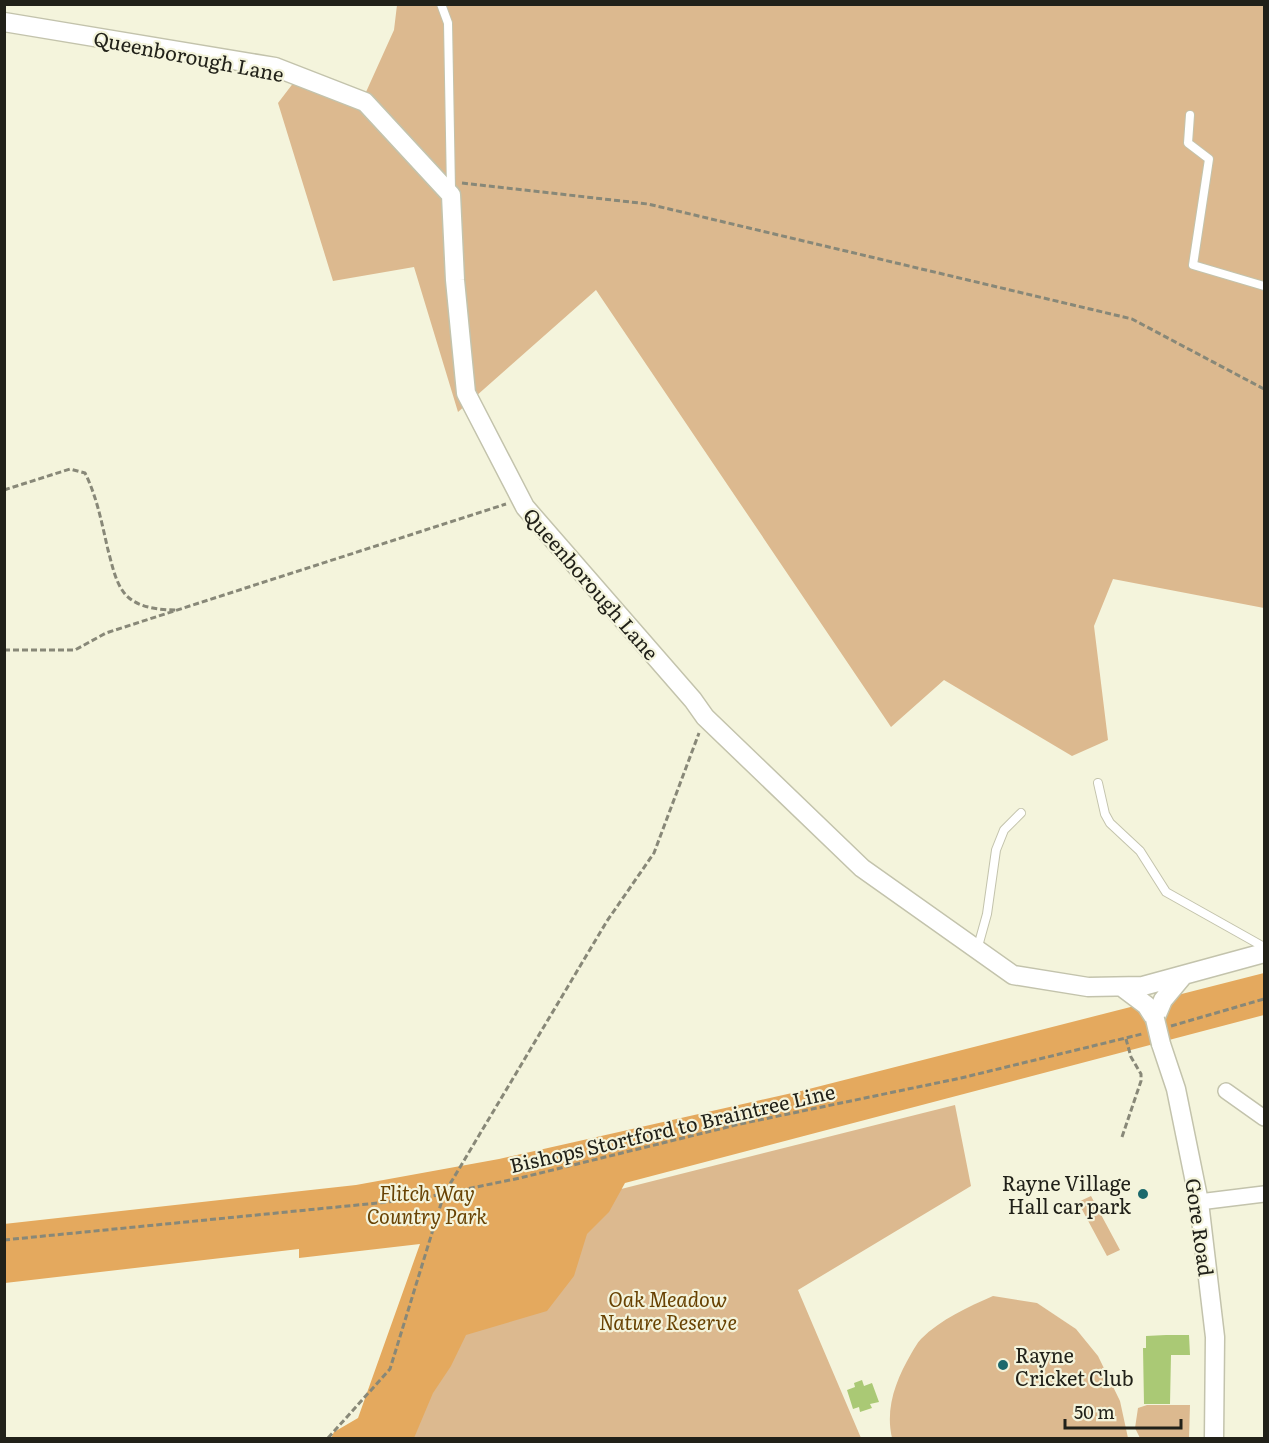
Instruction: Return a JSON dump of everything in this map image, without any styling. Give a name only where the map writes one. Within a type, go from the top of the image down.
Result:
[{"type":"street","name":"Queenborough Lane","points":[[4,22],[275,67],[365,102],[451,188],[455,280],[466,393],[525,507],[693,700],[705,717],[862,868],[1013,975],[1088,987],[1143,986],[1264,953]]},
{"type":"street","points":[[1156,1031],[1163,1000],[1183,976]]},
{"type":"street","points":[[1122,987],[1146,1005],[1156,1031]]},
{"type":"street","name":"Gore Road","points":[[1156,1031],[1176,1089],[1199,1202],[1215,1337],[1214,1438]]},
{"type":"street","points":[[1226,1091],[1264,1118]]},
{"type":"street","points":[[1199,1202],[1264,1194]]},
{"type":"lane","points":[[441,4],[448,23],[451,188]]},
{"type":"lane","points":[[1190,115],[1188,143],[1209,159],[1193,265],[1264,286]]},
{"type":"lane","points":[[1098,783],[1102,806],[1110,823],[1140,851],[1166,892],[1264,948]]},
{"type":"lane","points":[[977,951],[987,914],[996,850],[1004,830],[1021,813]]},
{"type":"path","points":[[451,188],[648,204],[1132,319],[1264,389]]},
{"type":"path","points":[[4,490],[70,469],[85,473],[93,488],[114,573],[125,594],[138,603],[158,610],[181,610]]},
{"type":"path","points":[[4,650],[75,650],[106,633],[521,499]]},
{"type":"path","points":[[328,1438],[390,1369],[444,1194],[607,921],[654,853],[705,717]]},
{"type":"path","name":"Bishops Stortford to Braintree Line","points":[[4,1240],[418,1199],[520,1178],[740,1124],[961,1078],[1126,1039],[1264,999]]},
{"type":"path","points":[[1122,1137],[1141,1082],[1141,1074],[1131,1057],[1126,1039]]},
{"type":"green space","points":[[397,5],[1264,5],[1264,608],[1113,579],[1094,626],[1108,740],[1072,756],[944,680],[891,727],[596,290],[458,412],[414,267],[333,281],[278,103],[304,69],[366,92],[394,30]]},
{"type":"green space","name":"Flitch Way Country Park","points":[[1264,973],[1264,1015],[625,1183],[609,1212],[587,1234],[574,1276],[547,1311],[466,1335],[451,1366],[433,1393],[414,1438],[331,1438],[334,1432],[358,1418],[420,1244],[299,1258],[299,1249],[5,1283],[4,1224],[356,1185],[499,1159],[801,1091]]},
{"type":"green space","name":"Oak Meadow Nature Reserve","points":[[955,1105],[971,1186],[798,1290],[861,1438],[391,1438],[458,1230]]},
{"type":"green space","points":[[1091,1196],[1120,1250],[1107,1256],[1078,1202]]},
{"type":"green space","name":"Rayne Cricket Club","points":[[993,1296],[1037,1303],[1076,1329],[1098,1356],[1120,1401],[1128,1438],[892,1438],[890,1416],[893,1394],[918,1342],[946,1320]]},
{"type":"green space","points":[[1147,1405],[1190,1405],[1189,1438],[1140,1438],[1135,1428],[1138,1408]]},
{"type":"building","points":[[1189,1335],[1190,1355],[1171,1355],[1170,1404],[1144,1404],[1143,1348],[1146,1348],[1146,1336]]},
{"type":"building","points":[[862,1380],[864,1386],[872,1383],[879,1402],[870,1404],[872,1408],[860,1412],[859,1407],[853,1409],[847,1390],[855,1387],[854,1383]]},
{"type":"place","name":"Rayne Village Hall car park","points":[[1143,1194]]},
{"type":"place","name":"Rayne Cricket Club","points":[[1003,1365]]}]
